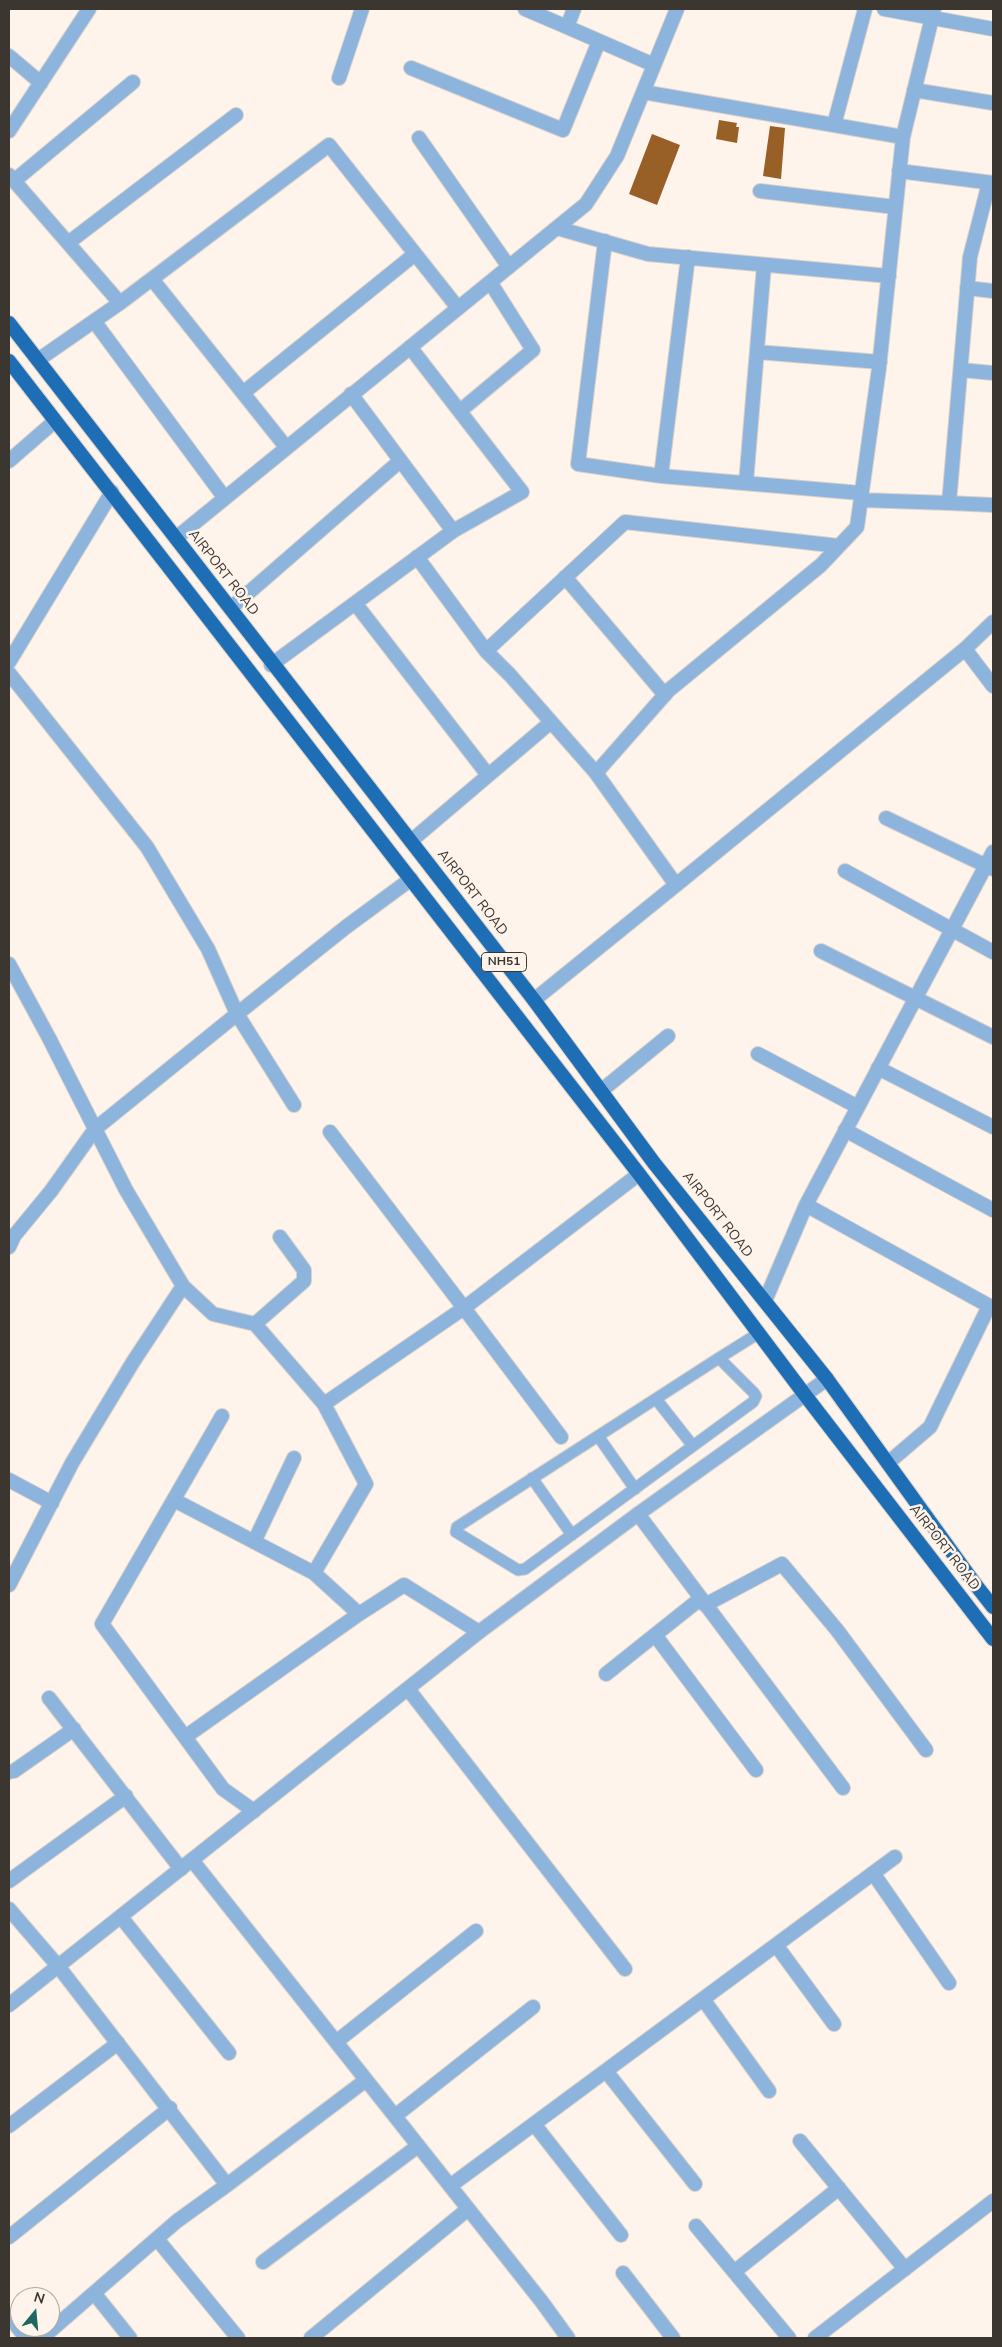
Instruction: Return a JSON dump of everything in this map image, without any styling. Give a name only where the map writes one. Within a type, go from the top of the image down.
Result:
[{"type":"highway","name":"AIRPORT ROAD","points":[[9,323],[72,407],[231,608],[272,665],[534,1000],[660,1170],[828,1379],[993,1607]]},
{"type":"highway","name":"AIRPORT ROAD","points":[[9,361],[639,1174],[805,1395],[993,1639]]},
{"type":"street","points":[[9,131],[89,9]]},
{"type":"street","points":[[339,78],[362,9]]},
{"type":"street","points":[[525,9],[654,65]]},
{"type":"street","points":[[567,27],[574,9]]},
{"type":"street","points":[[176,538],[586,204],[612,164],[677,9]]},
{"type":"street","points":[[834,125],[865,9]]},
{"type":"street","points":[[884,9],[933,13],[993,29]]},
{"type":"street","points":[[596,773],[665,695],[820,565],[857,527],[880,362],[903,137],[933,13]]},
{"type":"street","points":[[411,68],[563,130],[599,41]]},
{"type":"street","points":[[9,56],[41,83]]},
{"type":"street","points":[[120,303],[11,178],[133,82]]},
{"type":"street","points":[[914,90],[993,104]]},
{"type":"street","points":[[643,92],[903,137]]},
{"type":"street","points":[[68,243],[236,115]]},
{"type":"street","points":[[419,138],[509,267]]},
{"type":"street","points":[[38,360],[120,303],[329,145],[458,308]]},
{"type":"street","points":[[899,171],[991,183],[970,257],[949,504]]},
{"type":"street","points":[[760,191],[896,208]]},
{"type":"street","points":[[557,228],[648,254],[888,276]]},
{"type":"street","points":[[605,241],[578,464],[662,476],[746,483],[861,497],[949,504],[993,505]]},
{"type":"street","points":[[243,393],[415,254]]},
{"type":"street","points":[[662,476],[688,257]]},
{"type":"street","points":[[746,483],[764,265]]},
{"type":"street","points":[[152,279],[286,447]]},
{"type":"street","points":[[460,412],[533,350],[490,282]]},
{"type":"street","points":[[967,288],[993,291]]},
{"type":"street","points":[[94,321],[224,497]]},
{"type":"street","points":[[272,665],[453,531],[522,492],[410,347]]},
{"type":"street","points":[[757,352],[880,362]]},
{"type":"street","points":[[961,370],[993,373]]},
{"type":"street","points":[[351,394],[453,531]]},
{"type":"street","points":[[9,461],[55,421]]},
{"type":"street","points":[[231,608],[400,461]]},
{"type":"street","points":[[9,662],[112,492]]},
{"type":"street","points":[[486,651],[625,522],[839,546]]},
{"type":"street","points":[[417,556],[486,651],[596,773],[676,885]]},
{"type":"street","points":[[565,578],[665,695]]},
{"type":"street","points":[[355,603],[488,775]]},
{"type":"street","points":[[534,1000],[965,649],[993,622]]},
{"type":"street","points":[[965,649],[993,686]]},
{"type":"street","points":[[9,673],[147,847],[208,949],[237,1014],[294,1105]]},
{"type":"street","points":[[411,841],[551,722]]},
{"type":"street","points":[[886,818],[990,867]]},
{"type":"street","points":[[764,1301],[806,1205],[951,930],[990,867],[993,852]]},
{"type":"street","points":[[845,871],[993,952]]},
{"type":"street","points":[[9,1246],[14,1236],[50,1191],[95,1128],[346,927],[411,879]]},
{"type":"street","points":[[820,951],[993,1037]]},
{"type":"street","points":[[11,973],[95,1128],[126,1190],[183,1286],[213,1314],[255,1324],[324,1404],[366,1484],[314,1573]]},
{"type":"street","points":[[601,1091],[668,1036]]},
{"type":"street","points":[[758,1054],[858,1107]]},
{"type":"street","points":[[878,1068],[993,1127]]},
{"type":"street","points":[[846,1130],[993,1210]]},
{"type":"street","points":[[330,1132],[562,1437]]},
{"type":"street","points":[[324,1404],[464,1308],[639,1174]]},
{"type":"street","points":[[806,1205],[991,1307],[930,1426],[888,1463]]},
{"type":"street","points":[[255,1324],[304,1281],[304,1270],[280,1237]]},
{"type":"street","points":[[9,1585],[72,1464],[133,1362],[183,1286]]},
{"type":"street","points":[[9,2005],[479,1632],[638,1514],[828,1379]]},
{"type":"street","points":[[222,1416],[102,1624],[223,1789],[254,1811]]},
{"type":"street","points":[[254,1542],[294,1458]]},
{"type":"street","points":[[9,1480],[52,1503]]},
{"type":"street","points":[[174,1500],[314,1573],[359,1614]]},
{"type":"street","points":[[638,1514],[843,1788]]},
{"type":"street","points":[[606,1674],[655,1635],[703,1602],[782,1564],[838,1630],[926,1750]]},
{"type":"street","points":[[185,1737],[359,1614],[404,1585],[479,1632]]},
{"type":"street","points":[[655,1635],[756,1770]]},
{"type":"street","points":[[408,1689],[625,1969]]},
{"type":"street","points":[[49,1698],[126,1796],[336,2042],[568,2338]]},
{"type":"street","points":[[9,1772],[14,1771],[74,1729]]},
{"type":"street","points":[[9,1881],[126,1796]]},
{"type":"street","points":[[450,2186],[895,1857]]},
{"type":"street","points":[[872,1873],[949,1983]]},
{"type":"street","points":[[9,1909],[58,1966],[170,2108],[227,2185]]},
{"type":"street","points":[[121,1917],[230,2053]]},
{"type":"street","points":[[336,2042],[476,1930]]},
{"type":"street","points":[[776,1945],[834,2024]]},
{"type":"street","points":[[703,1999],[769,2090]]},
{"type":"street","points":[[395,2116],[533,2007]]},
{"type":"street","points":[[9,2126],[118,2043]]},
{"type":"street","points":[[606,2071],[695,2184]]},
{"type":"street","points":[[42,2338],[156,2239],[366,2080]]},
{"type":"street","points":[[9,2237],[170,2108]]},
{"type":"street","points":[[534,2124],[621,2235]]},
{"type":"street","points":[[800,2140],[906,2269]]},
{"type":"street","points":[[264,2262],[418,2146]]},
{"type":"street","points":[[734,2272],[839,2188]]},
{"type":"street","points":[[815,2338],[993,2201]]},
{"type":"street","points":[[311,2338],[468,2209]]},
{"type":"street","points":[[696,2226],[789,2338]]},
{"type":"street","points":[[156,2239],[238,2338]]},
{"type":"street","points":[[623,2273],[673,2338]]},
{"type":"street","points":[[94,2293],[130,2338]]},
{"type":"street","points":[[9,2316],[26,2338]]},
{"type":"lane","points":[[719,1358],[754,1393],[755,1400],[522,1570],[518,1570],[456,1532],[457,1526],[719,1358],[759,1334]]},
{"type":"lane","points":[[656,1399],[693,1446]]},
{"type":"lane","points":[[598,1436],[635,1489]]},
{"type":"lane","points":[[532,1478],[572,1535]]},
{"type":"building","points":[[719,120],[737,123],[736,127],[739,127],[737,143],[716,139]]},
{"type":"building","points":[[770,126],[785,128],[781,179],[763,176]]},
{"type":"building","points":[[652,134],[680,145],[657,205],[629,194]]}]
